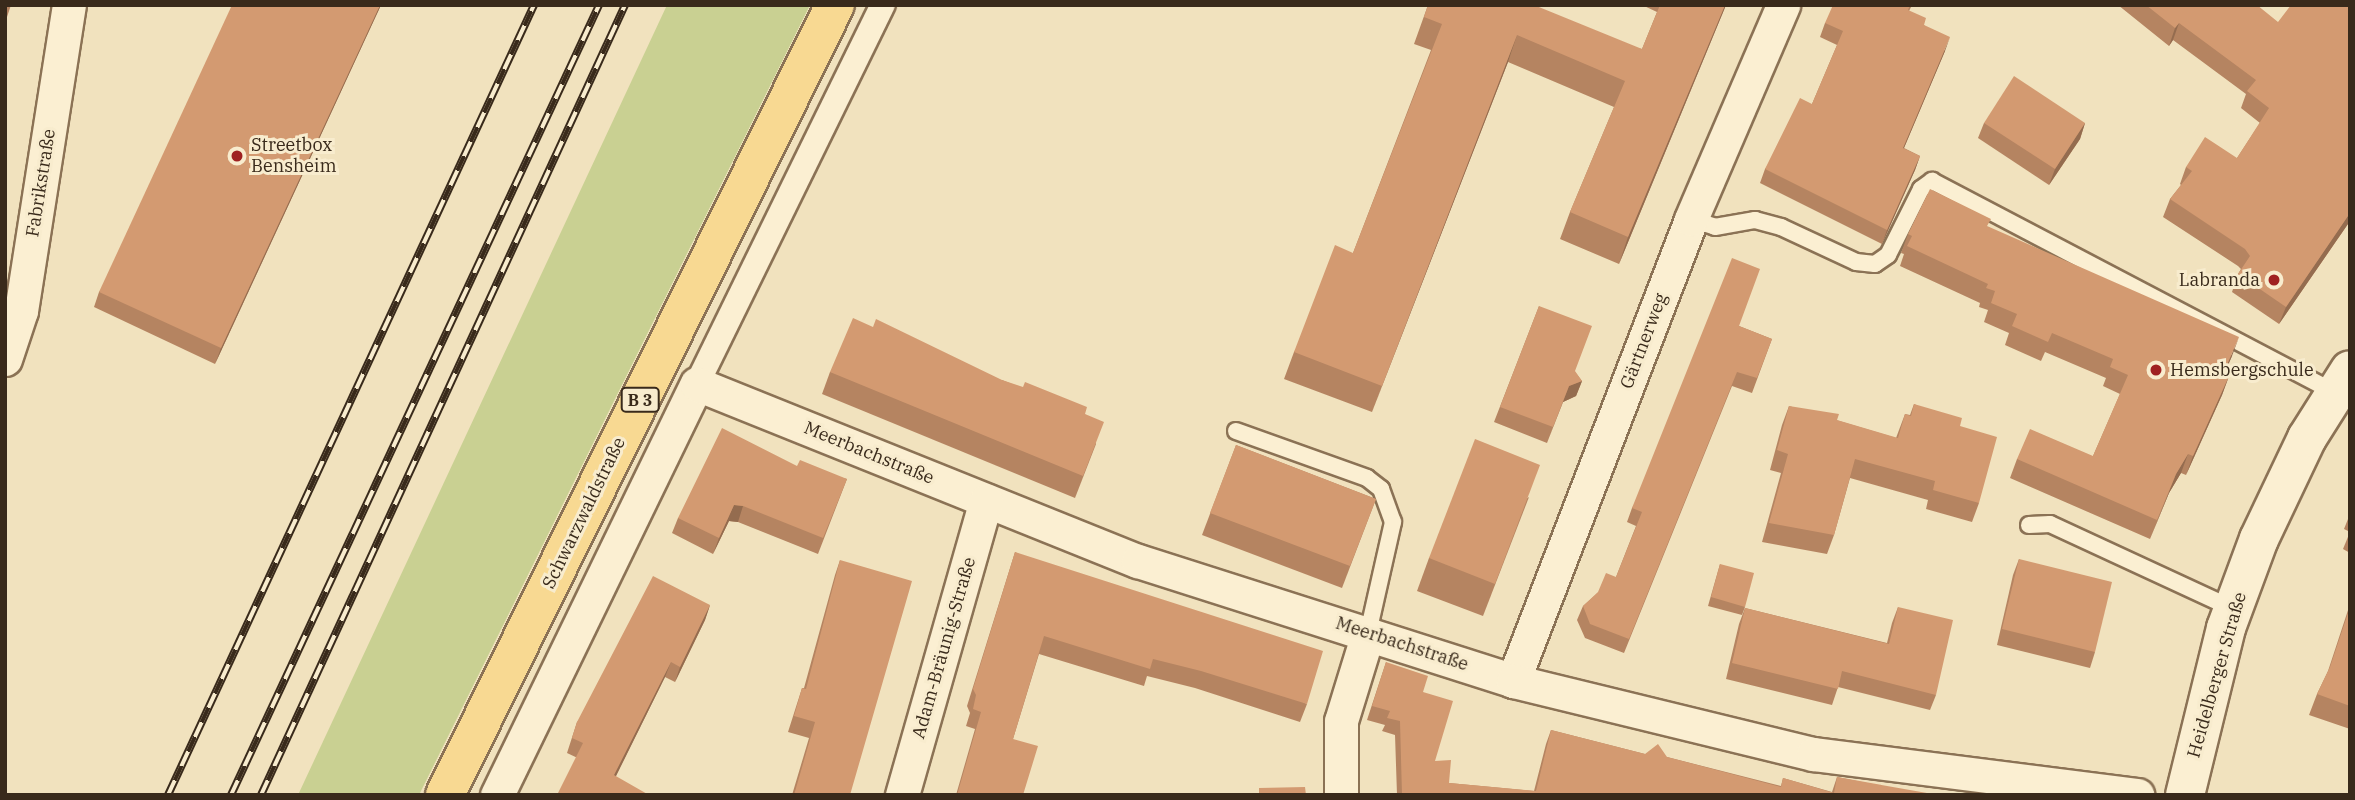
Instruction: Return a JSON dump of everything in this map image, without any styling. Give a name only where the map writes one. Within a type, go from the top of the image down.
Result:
[{"type":"main road","name":"Schwarzwaldstraße","points":[[445,795],[835,5]]},
{"type":"street","name":"Fabrikstraße","points":[[5,359],[21,311],[69,5]]},
{"type":"street","points":[[497,795],[883,5]]},
{"type":"street","name":"Gärtnerweg","points":[[1513,681],[1691,219],[1783,5]]},
{"type":"street","name":"Heidelberger Straße","points":[[2185,795],[2234,609],[2284,486],[2343,381]]},
{"type":"street","name":"Meerbachstraße","points":[[697,384],[1138,561],[1368,632],[1513,681],[1813,754],[2137,795]]},
{"type":"street","name":"Adam-Bräunig-Straße","points":[[902,795],[986,501]]},
{"type":"street","points":[[1341,795],[1341,721],[1368,632]]},
{"type":"lane","points":[[1691,219],[1715,227],[1755,220],[1781,226],[1856,262],[1875,264],[1888,255],[1921,189],[1932,181],[2343,381]]},
{"type":"lane","points":[[1236,431],[1367,478],[1381,489],[1393,522],[1368,632]]},
{"type":"lane","points":[[2029,524],[2050,524],[2234,609]]},
{"type":"green space","points":[[667,5],[810,5],[419,795],[298,795]]},
{"type":"building","name":"Streetbox Bensheim","points":[[232,5],[380,5],[221,348],[99,292]]},
{"type":"building","points":[[1428,5],[1534,5],[1642,49],[1660,5],[1725,5],[1628,237],[1570,212],[1625,81],[1517,35],[1382,386],[1294,352],[1335,245],[1353,253],[1442,24],[1424,17]]},
{"type":"building","points":[[1833,5],[1910,5],[1908,10],[1926,18],[1924,25],[1950,37],[1903,148],[1920,156],[1887,230],[1765,169],[1800,98],[1812,104],[1843,31],[1825,23]]},
{"type":"building","points":[[2146,5],[2257,5],[2278,22],[2291,5],[2350,5],[2350,213],[2286,307],[2238,274],[2250,256],[2245,249],[2170,199],[2192,171],[2186,167],[2205,137],[2237,158],[2269,108],[2247,91],[2256,80],[2179,23],[2175,28]]},
{"type":"building","points":[[2014,76],[2085,123],[2055,169],[1984,123]]},
{"type":"building","points":[[1930,189],[1991,219],[1987,226],[2239,337],[2223,374],[2229,376],[2193,456],[2188,454],[2176,474],[2157,520],[2017,459],[2030,429],[2093,456],[2128,375],[2110,367],[2113,359],[2052,333],[2048,342],[2012,326],[2017,314],[1991,303],[1995,291],[1986,288],[1988,284],[1907,246],[1912,236],[1908,234]]},
{"type":"building","points":[[1732,258],[1760,269],[1739,326],[1772,339],[1757,378],[1737,372],[1629,639],[1590,624],[1583,606],[1598,592],[1606,573],[1616,577],[1642,512],[1632,508]]},
{"type":"building","points":[[1539,306],[1592,326],[1575,371],[1582,381],[1569,386],[1553,427],[1500,407]]},
{"type":"building","points":[[853,318],[873,327],[876,319],[1002,380],[1023,387],[1025,382],[1087,407],[1085,414],[1104,422],[1083,476],[830,372]]},
{"type":"building","points":[[1914,404],[1962,418],[1960,426],[1997,437],[1979,503],[1933,490],[1935,481],[1855,459],[1834,535],[1769,523],[1788,454],[1777,450],[1789,406],[1839,414],[1837,420],[1898,438],[1905,414],[1911,416]]},
{"type":"building","points":[[722,428],[797,466],[800,460],[847,479],[823,538],[743,506],[734,505],[719,538],[678,518]]},
{"type":"building","points":[[1475,439],[1540,465],[1495,584],[1429,558]]},
{"type":"building","points":[[1236,445],[1376,499],[1350,566],[1210,513]]},
{"type":"building","points":[[1015,552],[1323,651],[1307,704],[1153,659],[1150,669],[1044,636],[1013,739],[1038,746],[1023,795],[957,795],[981,712],[973,709],[976,695],[973,689]]},
{"type":"building","points":[[2019,559],[2112,582],[2095,652],[2002,629]]},
{"type":"building","points":[[840,560],[912,581],[850,795],[794,795],[815,722],[794,716],[802,688],[806,689]]},
{"type":"building","points":[[1720,564],[1754,573],[1745,607],[1711,597]]},
{"type":"building","points":[[653,576],[710,605],[680,667],[671,662],[614,775],[649,795],[557,795],[583,743],[572,738],[577,722]]},
{"type":"building","points":[[1898,607],[1953,620],[1936,695],[1842,671],[1838,689],[1732,663],[1745,608],[1889,644]]},
{"type":"building","points":[[2350,607],[2350,706],[2317,694],[2330,667]]},
{"type":"building","points":[[1386,662],[1428,676],[1423,692],[1453,701],[1435,761],[1451,760],[1449,783],[1536,791],[1551,730],[1645,754],[1658,744],[1667,757],[1781,787],[1783,778],[1834,793],[1837,777],[1927,795],[1402,795],[1400,721],[1387,718],[1390,711],[1372,706]]},
{"type":"building","points":[[1305,787],[1306,795],[1259,795],[1259,788]]},
{"type":"railway","points":[[168,795],[534,5]]},
{"type":"railway","points":[[231,795],[599,5]]},
{"type":"railway","points":[[261,795],[625,5]]},
{"type":"place","name":"Streetbox Bensheim","points":[[237,156]]},
{"type":"place","name":"Labranda","points":[[2274,280]]},
{"type":"place","name":"Hemsbergschule","points":[[2156,370]]}]
